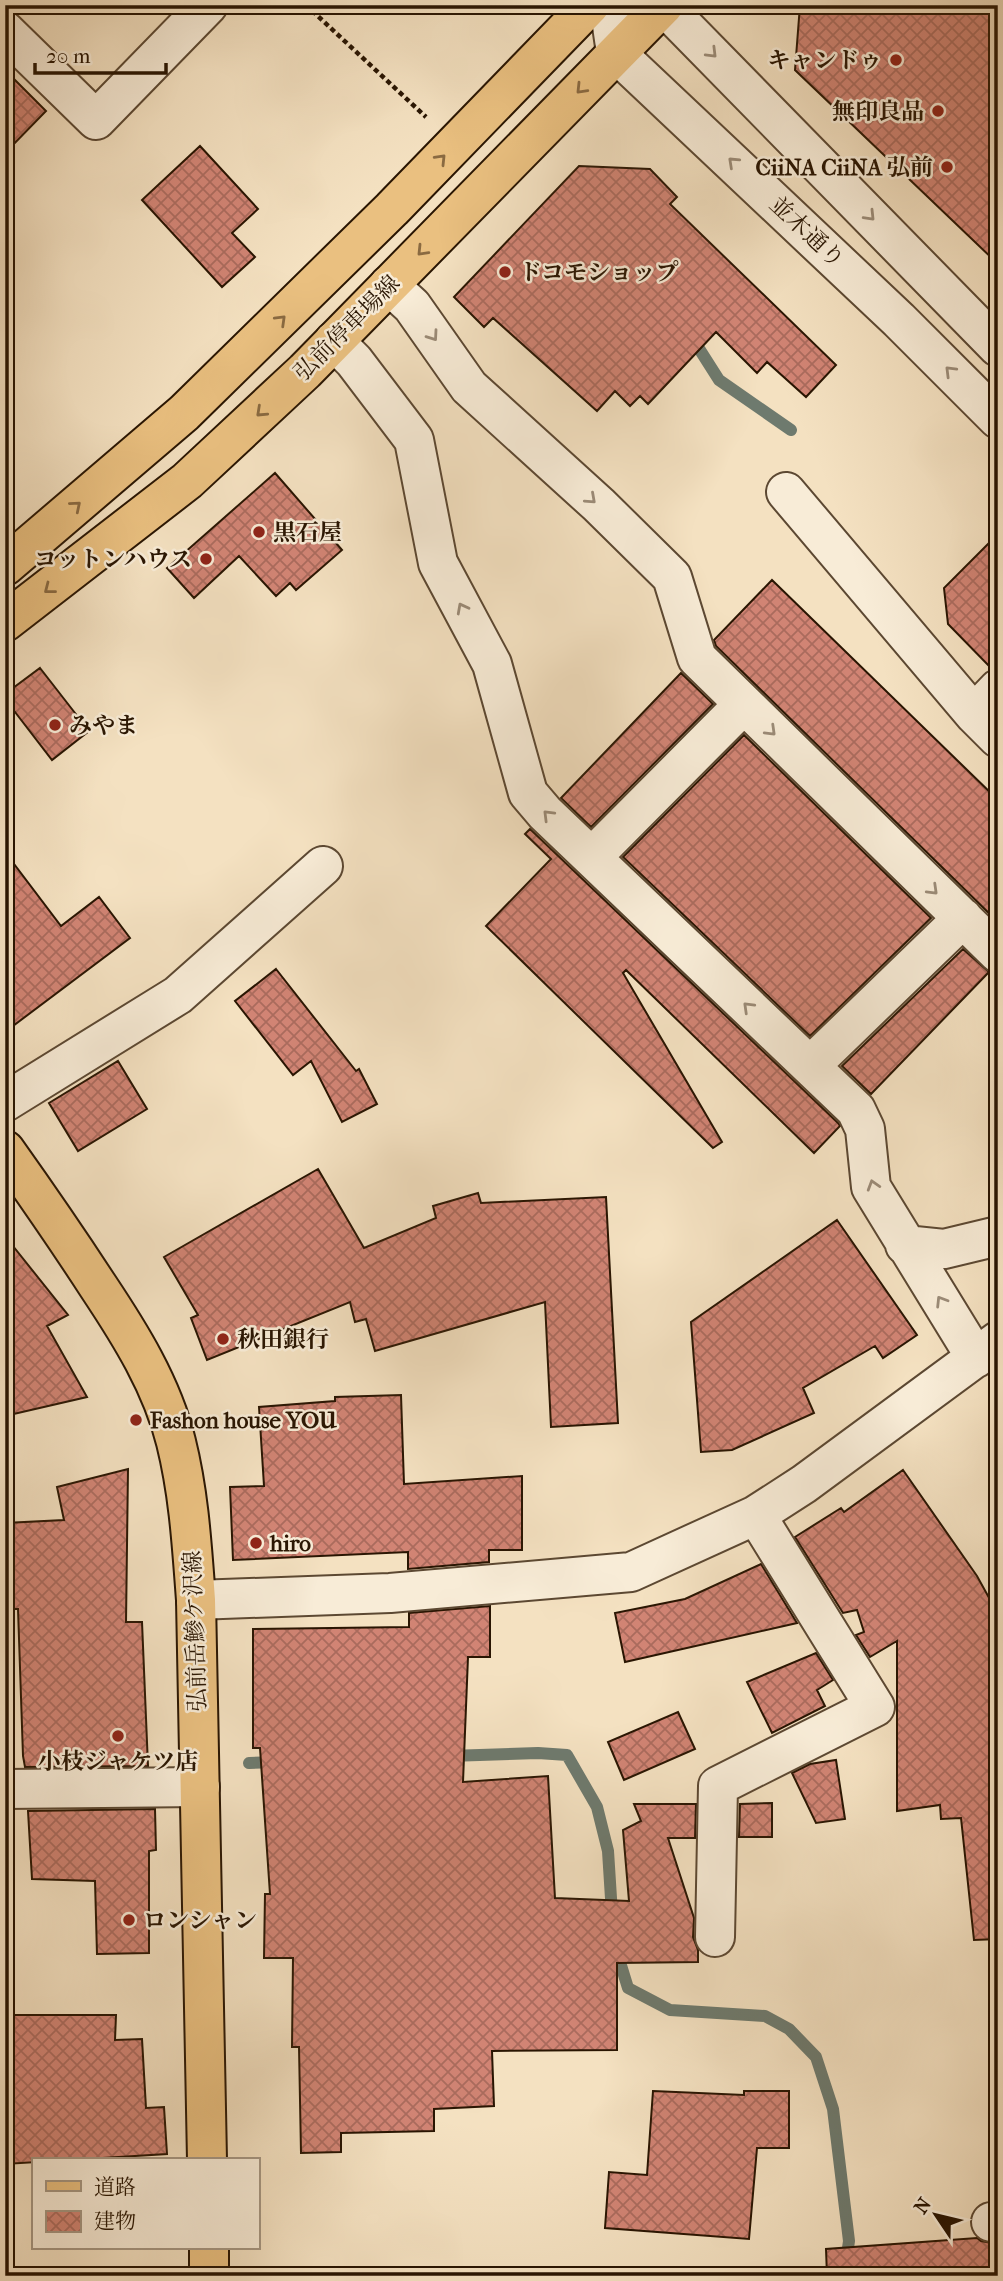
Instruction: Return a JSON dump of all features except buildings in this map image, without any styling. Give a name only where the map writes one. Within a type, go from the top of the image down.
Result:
[{"type":"main road","points":[[5,566],[203,395],[392,209],[590,5]]},
{"type":"main road","name":"弘前停車場線","points":[[5,622],[187,481],[334,341],[663,5]]},
{"type":"main road","name":"弘前岳鰺ケ沢線","points":[[5,1150],[62,1230],[117,1315],[153,1377],[176,1441],[189,1515],[196,1600],[207,2158]]},
{"type":"main road","points":[[209,2250],[209,2276]]},
{"type":"street","points":[[5,31],[96,120],[208,5]]},
{"type":"street","points":[[609,5],[616,53]]},
{"type":"street","points":[[663,5],[998,347]]},
{"type":"street","name":"並木通り","points":[[616,53],[900,320],[998,419]]},
{"type":"street","points":[[389,285],[412,306],[469,387],[599,505],[672,577],[697,657],[998,953]]},
{"type":"street","points":[[196,1600],[390,1593],[631,1572],[756,1515],[804,1484],[987,1350],[905,1245],[871,1187],[865,1129],[856,1110],[545,813],[528,793],[492,664],[439,563],[414,440],[354,361],[334,341]]},
{"type":"street","points":[[786,492],[990,714]]},
{"type":"street","points":[[592,857],[744,704]]},
{"type":"street","points":[[5,1102],[178,995],[323,866]]},
{"type":"street","points":[[810,1066],[962,918]]},
{"type":"street","points":[[905,1245],[944,1249],[998,1236]]},
{"type":"street","points":[[715,1937],[718,1786],[875,1707],[756,1515]]},
{"type":"street","points":[[5,1789],[200,1787]]},
{"type":"path","points":[[306,5],[426,117]]},
{"type":"waterway","points":[[691,336],[719,380],[791,430]]},
{"type":"waterway","points":[[449,1756],[538,1753],[567,1755],[597,1807],[608,1851],[612,1914]]},
{"type":"waterway","points":[[249,1763],[277,1762]]},
{"type":"waterway","points":[[616,1949],[628,1988],[670,2010],[765,2016],[789,2029],[816,2057],[833,2109],[849,2241],[846,2262]]},
{"type":"place","name":"キャンドゥ","points":[[896,60]]},
{"type":"place","name":"無印良品","points":[[938,111]]},
{"type":"place","name":"CiiNA CiiNA 弘前","points":[[947,167]]},
{"type":"place","name":"ドコモショップ","points":[[505,272]]},
{"type":"place","name":"黒石屋","points":[[259,532]]},
{"type":"place","name":"コットンハウス","points":[[206,559]]},
{"type":"place","name":"みやま","points":[[55,725]]},
{"type":"place","name":"秋田銀行","points":[[223,1339]]},
{"type":"place","name":"Fashon house YOU","points":[[136,1420]]},
{"type":"place","name":"hiro","points":[[256,1543]]},
{"type":"place","name":"小枝ジャケツ店","points":[[118,1736]]},
{"type":"place","name":"ロンシャン","points":[[129,1920]]}]
